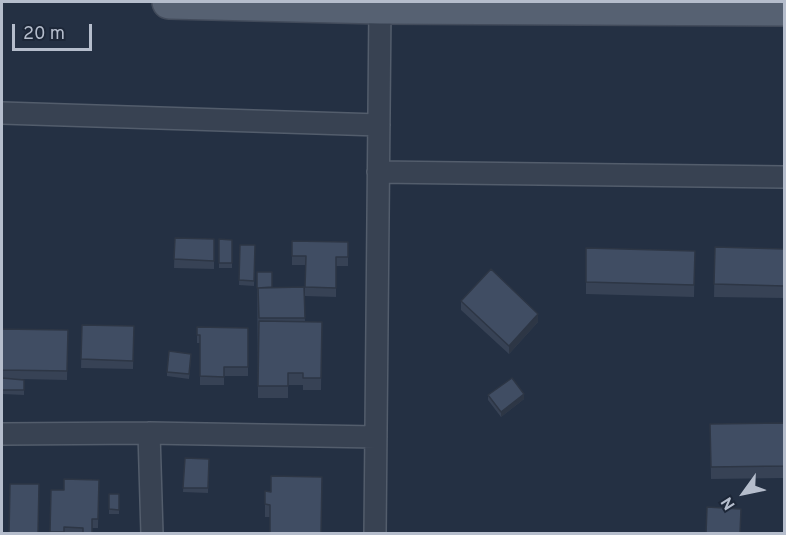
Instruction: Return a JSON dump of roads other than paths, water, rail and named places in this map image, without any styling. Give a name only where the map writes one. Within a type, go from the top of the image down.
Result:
[{"type":"main road","points":[[169,2],[380,8],[611,4],[784,9]]},
{"type":"street","points":[[375,534],[380,8]]},
{"type":"street","points":[[2,113],[379,125]]},
{"type":"street","points":[[378,172],[784,177]]},
{"type":"street","points":[[2,434],[149,433],[376,437]]},
{"type":"street","points":[[149,433],[152,534]]}]
